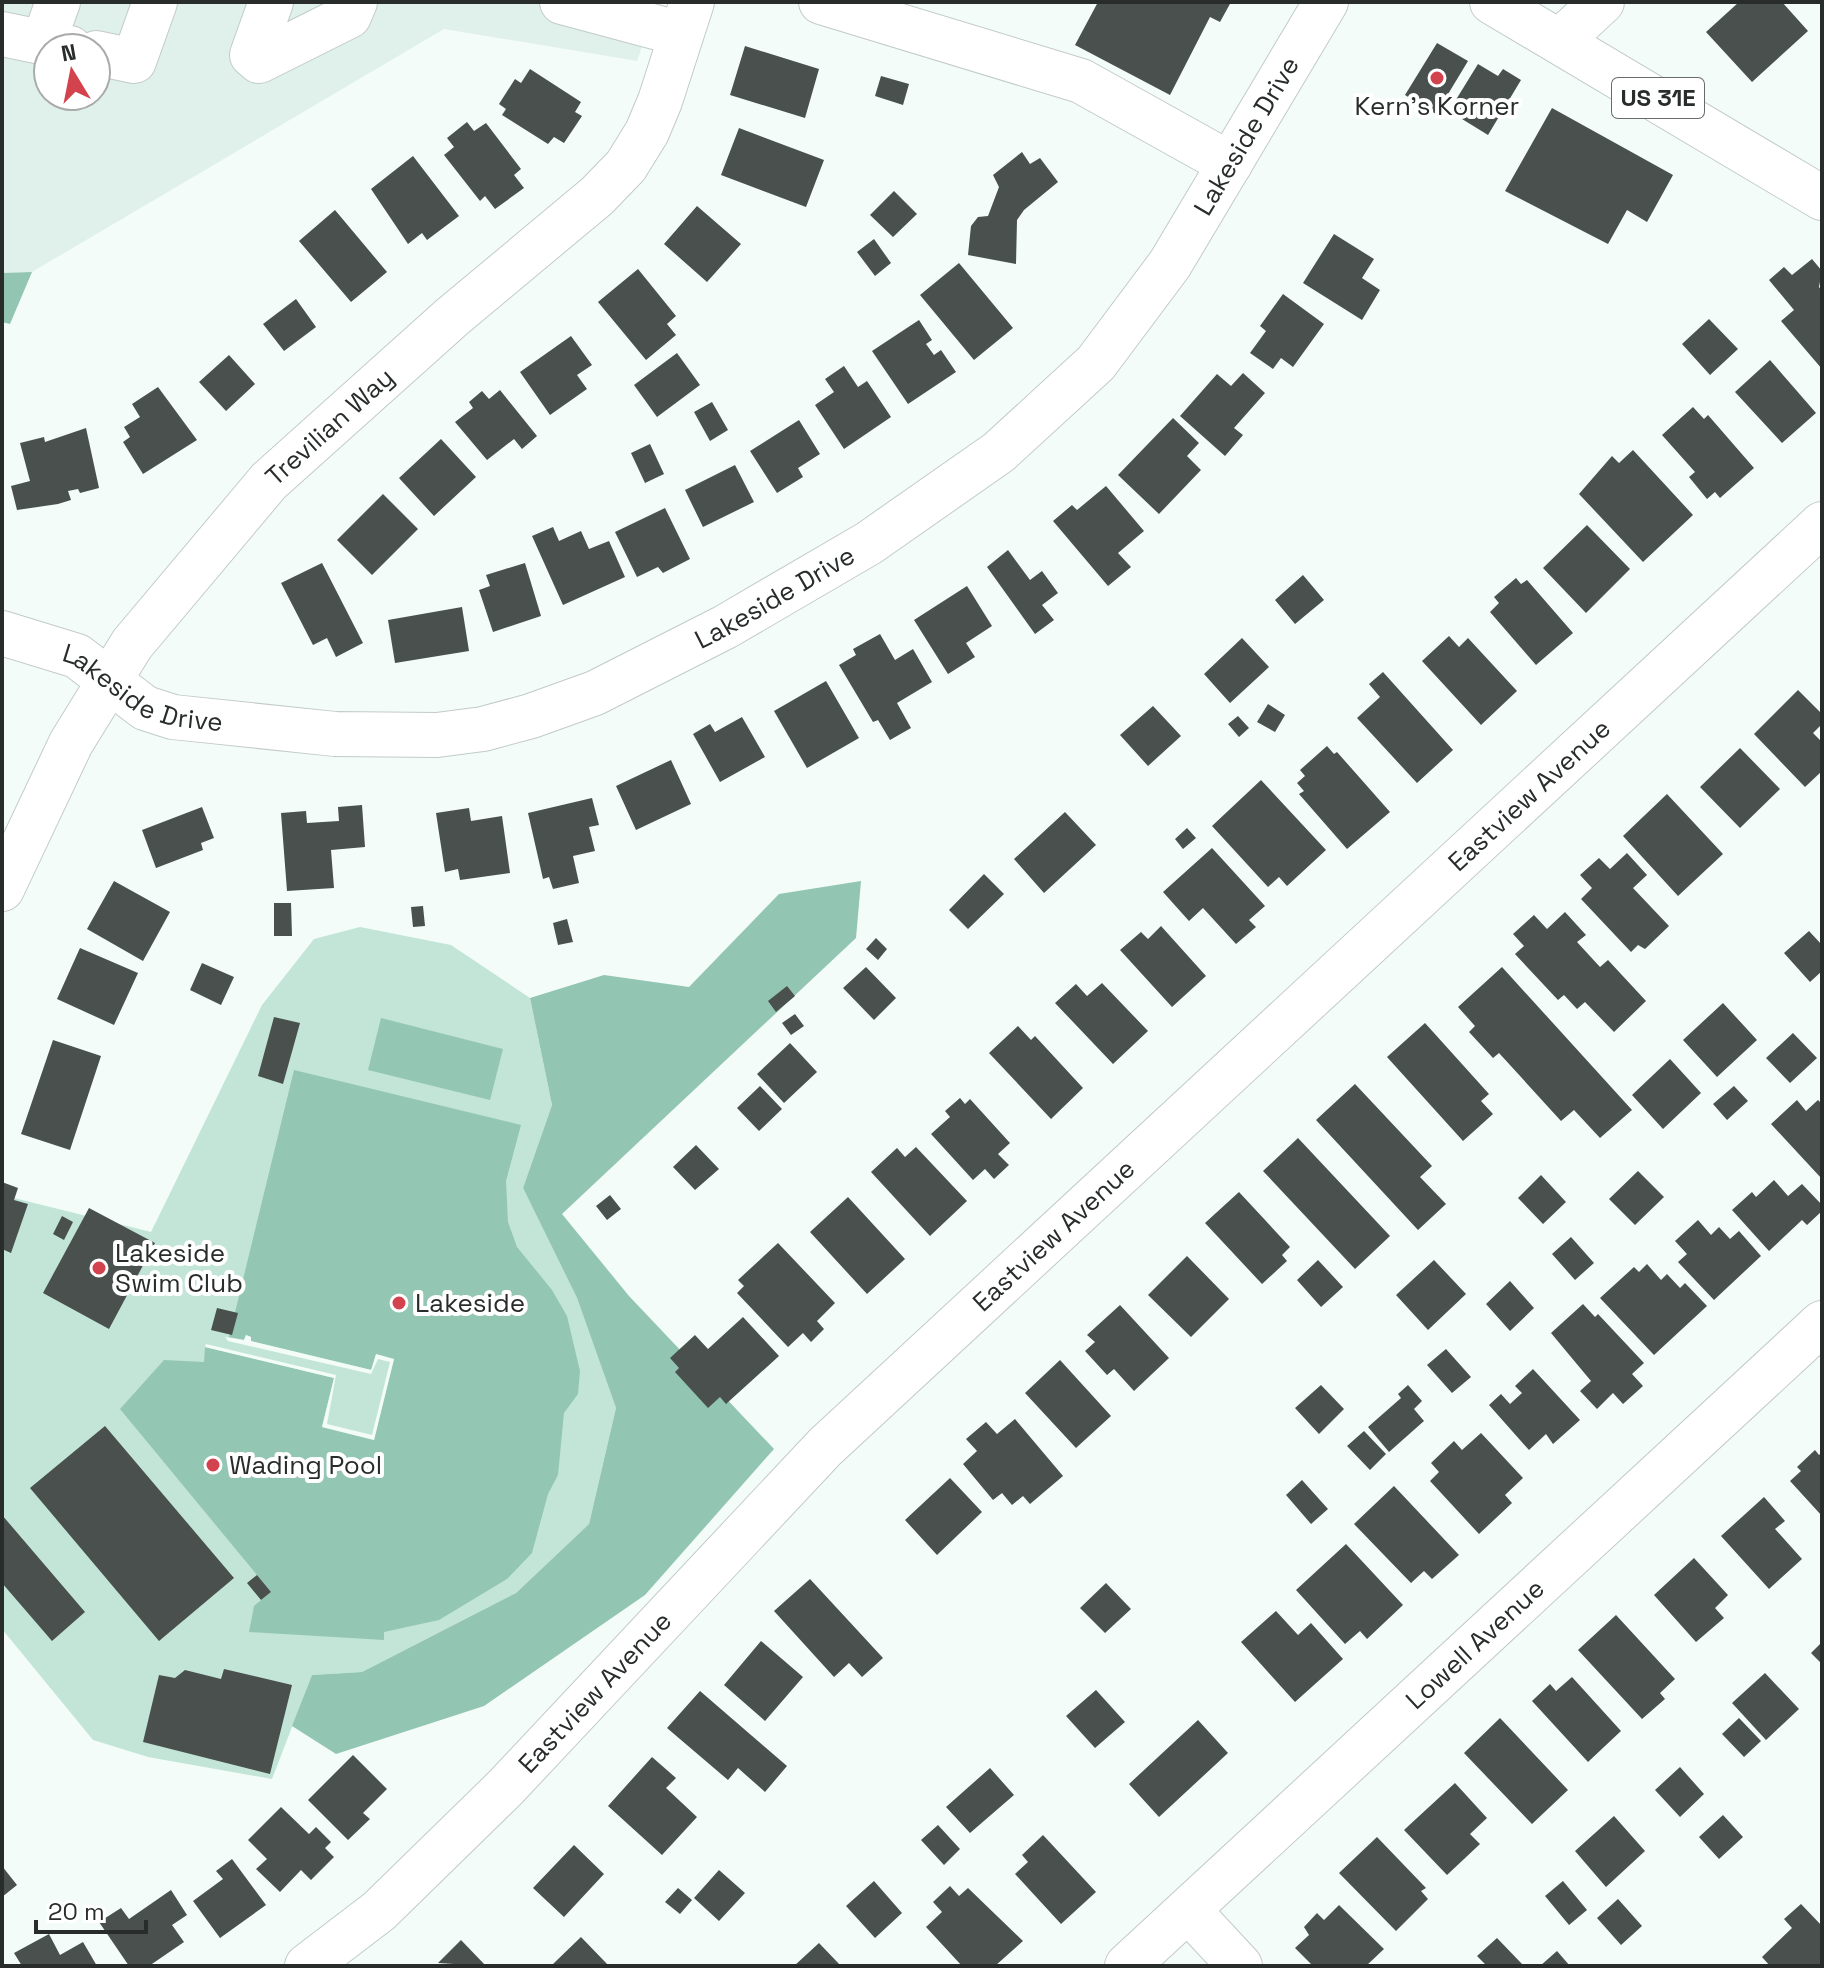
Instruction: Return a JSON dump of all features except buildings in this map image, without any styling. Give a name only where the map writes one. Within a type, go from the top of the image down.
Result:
[{"type":"street","points":[[43,32],[58,2]]},
{"type":"street","points":[[112,56],[134,61],[155,2]]},
{"type":"street","points":[[271,2],[252,55],[259,61],[349,16],[355,2]]},
{"type":"street","points":[[562,2],[687,18]]},
{"type":"street","points":[[821,2],[1081,81],[1230,164]]},
{"type":"street","name":"Lakeside Drive","points":[[2,633],[77,656],[145,708],[173,717],[390,737],[483,729],[595,693],[725,627],[869,543],[999,452],[1096,363],[1170,264],[1326,2]]},
{"type":"street","name":"US 31E","points":[[1492,2],[1561,40],[1822,198]]},
{"type":"street","points":[[1561,40],[1602,2]]},
{"type":"street","name":"Trevilian Way","points":[[2,889],[71,743],[132,644],[269,481],[626,166],[647,132],[687,18]]},
{"type":"street","name":"Eastview Avenue","points":[[307,1966],[379,1911],[505,1788],[832,1441],[1822,524]]},
{"type":"street","name":"Lowell Avenue","points":[[1127,1966],[1822,1323]]},
{"type":"street","points":[[1188,1910],[1240,1966]]},
{"type":"shaded area","points":[[2,2],[657,2],[637,61],[444,29],[32,272],[2,273]]},
{"type":"shaded area","points":[[32,272],[10,324],[2,322],[2,273]]},
{"type":"shaded area","points":[[861,881],[856,938],[562,1214],[629,1296],[774,1449],[645,1595],[484,1706],[336,1754],[292,1726],[312,1675],[362,1672],[516,1593],[589,1524],[616,1408],[577,1298],[523,1188],[552,1105],[530,998],[604,975],[689,987],[779,894]]},
{"type":"shaded area","points":[[360,927],[451,945],[530,998],[552,1105],[523,1188],[577,1298],[616,1408],[589,1524],[516,1593],[362,1672],[312,1675],[272,1779],[148,1757],[93,1740],[2,1629],[2,1195],[151,1232],[262,1005],[314,939]]},
{"type":"shaded area","points":[[381,1018],[503,1049],[490,1100],[368,1070]]},
{"type":"shaded area","name":"Lakeside","points":[[294,1070],[521,1125],[506,1181],[508,1222],[517,1247],[552,1290],[567,1316],[580,1371],[578,1394],[564,1413],[558,1475],[548,1494],[532,1553],[507,1579],[439,1620],[384,1632],[384,1640],[249,1632],[254,1606],[271,1592],[120,1409],[164,1360],[204,1362],[205,1347],[334,1378],[322,1427],[374,1440],[394,1359],[376,1355],[372,1370],[250,1341],[251,1337],[246,1335],[244,1340],[229,1337]]},
{"type":"pier","points":[[246,1335],[251,1337],[251,1341],[371,1370],[376,1354],[394,1359],[374,1440],[322,1427],[334,1378],[205,1347],[206,1344],[336,1375],[327,1424],[372,1435],[390,1362],[378,1359],[371,1374],[228,1341],[225,1337],[244,1340]]},
{"type":"place","name":"Kern's Korner","points":[[1437,78]]},
{"type":"place","name":"Lakeside Swim Club","points":[[99,1268]]},
{"type":"place","name":"Lakeside","points":[[399,1303]]},
{"type":"place","name":"Wading Pool","points":[[213,1465]]}]
